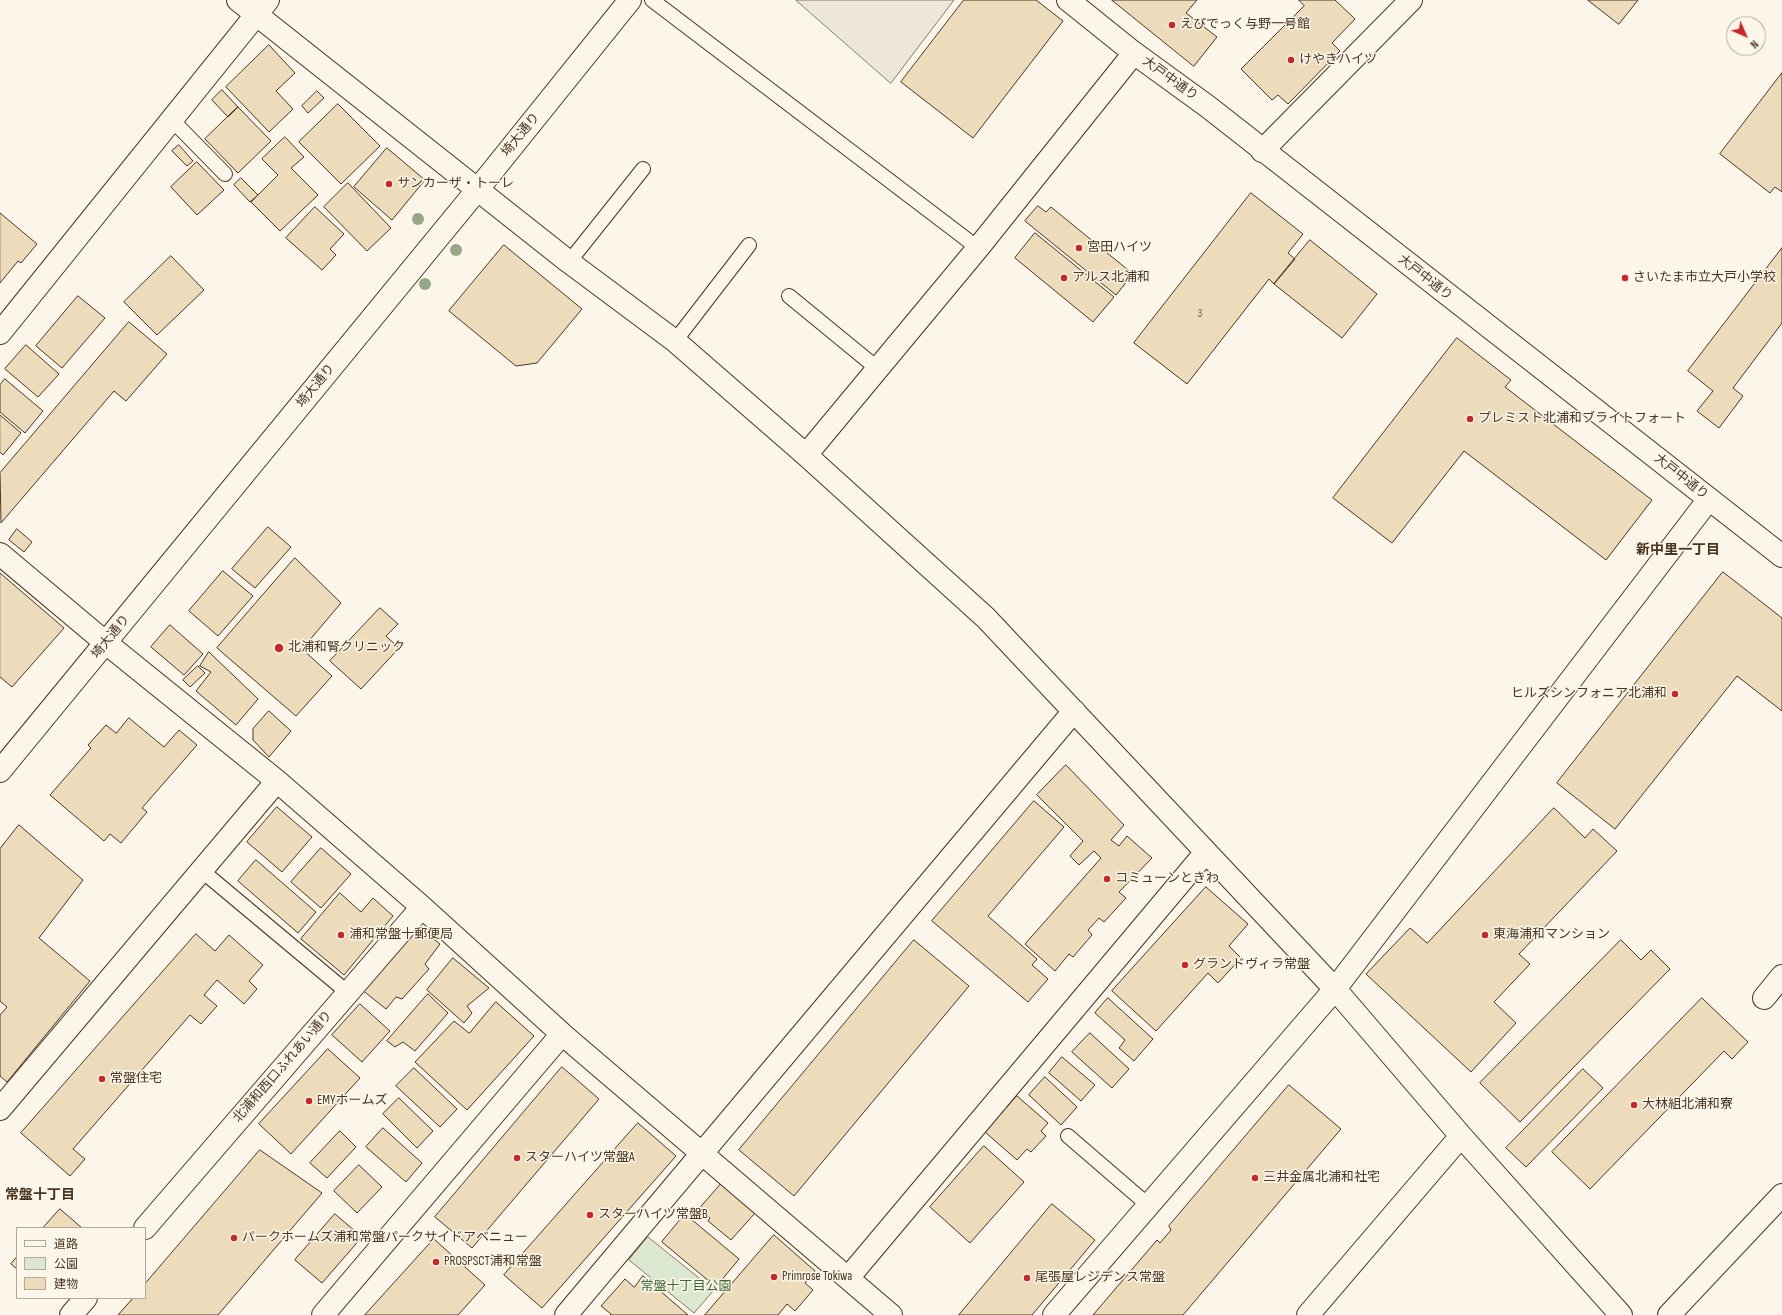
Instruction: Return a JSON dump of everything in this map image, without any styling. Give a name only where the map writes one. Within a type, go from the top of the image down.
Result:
[{"type":"main road","points":[[238,0],[262,7],[478,188],[569,262],[675,341],[806,455],[986,618],[1335,989],[1461,1136],[1621,1315]]},
{"type":"main road","name":"埼大通り","points":[[0,771],[478,188],[630,0]]},
{"type":"main road","name":"大戸中通り","points":[[1068,0],[1134,53],[1207,106],[1782,556]]},
{"type":"main road","points":[[1262,150],[1411,0]]},
{"type":"main road","points":[[0,333],[262,7]]},
{"type":"main road","points":[[806,455],[978,248],[1134,53]]},
{"type":"main road","points":[[1054,1315],[1335,989],[1709,499]]},
{"type":"main road","points":[[0,554],[106,643],[277,781],[422,907],[562,1034],[891,1315]]},
{"type":"main road","points":[[566,1315],[703,1154],[1074,711]]},
{"type":"main road","points":[[0,1109],[277,781]]},
{"type":"main road","points":[[848,1278],[1206,852]]},
{"type":"main road","name":"北浦和西口ふれあい通り","points":[[146,1227],[347,992],[422,907]]},
{"type":"main road","points":[[1764,998],[1782,976]]},
{"type":"main road","points":[[323,1315],[562,1034]]},
{"type":"main road","points":[[1308,1315],[1461,1136]]},
{"type":"main road","points":[[1669,1315],[1782,1195]]},
{"type":"main road","points":[[71,1315],[85,1299]]},
{"type":"lane","points":[[652,0],[978,248]]},
{"type":"lane","points":[[172,120],[225,174]]},
{"type":"lane","points":[[569,262],[643,169]]},
{"type":"lane","points":[[675,341],[749,245]]},
{"type":"lane","points":[[789,296],[878,369]]},
{"type":"lane","points":[[201,870],[347,992]]},
{"type":"lane","points":[[1068,1136],[1148,1205]]},
{"type":"green space","name":"常盤十丁目公園","points":[[648,1237],[714,1290],[694,1313],[629,1260]]},
{"type":"shaded area","points":[[796,0],[954,0],[891,83]]},
{"type":"building","points":[[964,0],[1036,0],[1063,21],[973,138],[901,82]]},
{"type":"building","name":"えぴでっく与野一号館","points":[[1112,0],[1197,0],[1186,13],[1217,37],[1194,66]]},
{"type":"building","name":"けやきハイツ","points":[[1299,0],[1335,0],[1355,19],[1332,43],[1340,51],[1288,104],[1278,95],[1272,100],[1241,69],[1304,6]]},
{"type":"building","points":[[1588,0],[1638,0],[1619,24]]},
{"type":"building","points":[[269,45],[295,73],[276,91],[293,109],[269,132],[226,87]]},
{"type":"building","points":[[1782,73],[1782,192],[1775,187],[1770,193],[1720,154]]},
{"type":"building","points":[[222,90],[238,107],[228,117],[212,100]]},
{"type":"building","points":[[317,91],[324,98],[308,113],[302,106]]},
{"type":"building","points":[[338,104],[380,146],[341,184],[299,142]]},
{"type":"building","points":[[238,107],[271,141],[238,173],[205,139]]},
{"type":"building","points":[[285,137],[304,157],[291,168],[318,195],[280,231],[251,202],[278,175],[262,159]]},
{"type":"building","points":[[179,145],[193,161],[187,166],[172,151]]},
{"type":"building","name":"サンカーザ・トーレ","points":[[387,148],[425,180],[392,220],[354,187]]},
{"type":"building","points":[[197,162],[224,190],[197,215],[171,187]]},
{"type":"building","points":[[241,178],[258,195],[250,202],[234,185]]},
{"type":"building","points":[[348,183],[391,228],[367,251],[324,207]]},
{"type":"building","points":[[1251,193],[1303,234],[1288,253],[1295,259],[1274,284],[1269,279],[1187,384],[1134,343]]},
{"type":"building","name":"宮田ハイツ","points":[[1038,206],[1046,212],[1051,207],[1133,274],[1116,295],[1025,221]]},
{"type":"building","points":[[315,207],[344,234],[330,249],[336,255],[322,270],[286,238]]},
{"type":"building","points":[[0,213],[37,244],[21,263],[18,261],[0,283]]},
{"type":"building","name":"アルス北浦和","points":[[1035,233],[1114,297],[1093,322],[1015,258]]},
{"type":"building","points":[[1310,240],[1377,294],[1342,338],[1274,284]]},
{"type":"building","points":[[504,245],[582,309],[537,363],[516,366],[449,311]]},
{"type":"building","points":[[1782,248],[1782,323],[1733,388],[1743,396],[1719,428],[1697,411],[1713,391],[1688,371]]},
{"type":"building","points":[[171,256],[204,290],[157,335],[124,302]]},
{"type":"building","points":[[78,296],[105,318],[62,368],[36,346]]},
{"type":"building","points":[[129,322],[167,354],[126,401],[114,391],[1,523],[0,473]]},
{"type":"building","name":"プレミスト北浦和ブライトフォート","points":[[1457,338],[1511,380],[1505,387],[1652,500],[1606,560],[1464,451],[1392,543],[1333,498]]},
{"type":"building","points":[[26,345],[59,374],[38,397],[5,369]]},
{"type":"building","points":[[5,379],[43,411],[25,433],[0,412],[0,385]]},
{"type":"building","points":[[0,415],[21,433],[3,455],[0,452]]},
{"type":"building","points":[[268,527],[291,547],[255,588],[232,569]]},
{"type":"building","points":[[17,529],[32,542],[24,552],[9,540]]},
{"type":"building","points":[[295,558],[341,603],[302,649],[332,676],[296,716],[217,648]]},
{"type":"building","points":[[223,571],[253,596],[218,636],[189,611]]},
{"type":"building","name":"ヒルズシンフォニア北浦和","points":[[1723,572],[1782,618],[1782,711],[1737,676],[1615,829],[1557,783]]},
{"type":"building","points":[[0,573],[64,628],[12,687],[0,677]]},
{"type":"building","points":[[380,608],[398,624],[386,636],[399,648],[361,689],[330,661]]},
{"type":"building","points":[[170,625],[203,654],[184,675],[151,647]]},
{"type":"building","points":[[209,652],[258,699],[236,725],[196,691],[211,672],[200,666]]},
{"type":"building","points":[[198,666],[205,673],[190,687],[183,680]]},
{"type":"building","points":[[269,711],[291,731],[269,757],[253,740],[253,729]]},
{"type":"building","points":[[129,718],[164,747],[179,730],[197,745],[142,808],[147,812],[121,843],[110,834],[104,841],[50,795],[91,748],[88,745],[106,725],[116,733]]},
{"type":"building","name":"コミューンときわ","points":[[1066,765],[1124,825],[1111,840],[1119,846],[1127,836],[1152,858],[1119,892],[1126,898],[1104,922],[1099,918],[1088,930],[1092,935],[1073,957],[1069,954],[1055,971],[1025,944],[1101,858],[1094,851],[1079,865],[1070,856],[1083,841],[1037,795]]},
{"type":"building","points":[[1034,801],[1064,827],[988,916],[1037,959],[1032,965],[1048,979],[1028,1002],[932,921]]},
{"type":"building","points":[[277,807],[312,837],[282,872],[247,842]]},
{"type":"building","name":"東海浦和マンション","points":[[1554,808],[1585,838],[1593,829],[1617,851],[1519,954],[1530,964],[1494,1002],[1516,1023],[1471,1072],[1366,974],[1410,928],[1427,943]]},
{"type":"building","points":[[19,825],[83,880],[39,938],[90,981],[7,1082],[0,1076],[0,1015],[7,1007],[0,1001],[0,849]]},
{"type":"building","points":[[321,848],[351,874],[321,908],[291,882]]},
{"type":"building","points":[[256,860],[316,912],[298,933],[238,881]]},
{"type":"building","name":"グランドヴィラ常盤","points":[[1206,887],[1248,924],[1229,946],[1241,958],[1218,983],[1208,973],[1156,1031],[1112,991]]},
{"type":"building","points":[[340,893],[361,912],[373,898],[393,916],[344,975],[301,939]]},
{"type":"building","points":[[415,924],[440,944],[425,964],[429,969],[402,999],[396,997],[386,1009],[361,989]]},
{"type":"building","name":"常盤住宅","points":[[196,934],[215,951],[229,935],[263,965],[249,981],[257,989],[244,1004],[217,980],[204,995],[217,1006],[201,1024],[190,1015],[73,1149],[85,1159],[70,1176],[21,1133]]},
{"type":"building","points":[[914,940],[969,986],[794,1196],[739,1150]]},
{"type":"building","points":[[1621,940],[1641,960],[1651,950],[1670,969],[1520,1122],[1480,1083]]},
{"type":"building","points":[[453,958],[489,988],[467,1006],[472,1013],[464,1023],[427,990]]},
{"type":"building","points":[[428,994],[448,1013],[415,1051],[403,1042],[395,1047],[387,1041]]},
{"type":"building","points":[[1108,998],[1153,1039],[1134,1061],[1119,1048],[1125,1040],[1095,1013]]},
{"type":"building","name":"大林組北浦和寮","points":[[1702,998],[1748,1042],[1732,1059],[1724,1051],[1590,1189],[1552,1152]]},
{"type":"building","points":[[496,1002],[534,1036],[467,1110],[415,1062],[454,1021],[469,1033]]},
{"type":"building","points":[[360,1004],[390,1031],[362,1062],[332,1035]]},
{"type":"building","points":[[1090,1033],[1129,1069],[1112,1088],[1072,1052]]},
{"type":"building","name":"EMYホームズ","points":[[328,1049],[360,1078],[291,1154],[259,1124]]},
{"type":"building","points":[[1062,1057],[1095,1085],[1081,1101],[1049,1073]]},
{"type":"building","name":"スターハイツ常盤A","points":[[562,1067],[599,1099],[472,1248],[435,1217]]},
{"type":"building","points":[[414,1068],[457,1109],[440,1127],[396,1086]]},
{"type":"building","points":[[1583,1069],[1603,1088],[1526,1167],[1506,1148]]},
{"type":"building","points":[[1045,1077],[1077,1107],[1061,1125],[1029,1095]]},
{"type":"building","name":"三井金属北浦和社宅","points":[[1289,1085],[1341,1129],[1183,1315],[1093,1315],[1157,1240],[1160,1243],[1171,1230],[1169,1226]]},
{"type":"building","points":[[1017,1096],[1048,1123],[1041,1131],[1046,1136],[1031,1152],[1027,1149],[1017,1160],[985,1132]]},
{"type":"building","points":[[399,1098],[433,1131],[417,1148],[383,1114]]},
{"type":"building","name":"スターハイツ常盤B","points":[[638,1123],[676,1156],[542,1308],[504,1275]]},
{"type":"building","points":[[383,1128],[422,1163],[406,1182],[366,1147]]},
{"type":"building","points":[[340,1131],[356,1147],[327,1178],[310,1163]]},
{"type":"building","points":[[984,1146],[1024,1182],[970,1243],[930,1207]]},
{"type":"building","name":"パークホームズ浦和常盤パークサイドアベニュー","points":[[260,1150],[322,1193],[218,1315],[118,1315],[132,1299],[146,1299],[146,1283]]},
{"type":"building","points":[[359,1165],[382,1187],[357,1213],[334,1191]]},
{"type":"building","points":[[721,1184],[755,1213],[731,1240],[708,1221],[710,1218],[700,1208]]},
{"type":"building","name":"尾張屋レジデンス常盤","points":[[1052,1204],[1095,1240],[1032,1315],[959,1315]]},
{"type":"building","points":[[60,1209],[81,1227],[44,1227]]},
{"type":"building","points":[[335,1214],[362,1237],[322,1283],[295,1260]]},
{"type":"building","points":[[685,1214],[739,1259],[716,1287],[662,1242]]},
{"type":"building","name":"Primrose Tokiwa","points":[[774,1235],[815,1271],[805,1283],[813,1290],[795,1311],[787,1304],[778,1315],[705,1315]]},
{"type":"building","name":"PROSPSCT浦和常盤","points":[[434,1239],[485,1285],[458,1315],[365,1315]]},
{"type":"building","points":[[16,1258],[16,1268],[11,1264]]},
{"type":"building","points":[[643,1276],[688,1315],[610,1315],[611,1314],[601,1306],[625,1279],[634,1287]]},
{"type":"place","name":"えぴでっく与野一号館","points":[[1172,25]]},
{"type":"place","name":"けやきハイツ","points":[[1291,60]]},
{"type":"place","name":"サンカーザ・トーレ","points":[[389,184]]},
{"type":"place","name":"宮田ハイツ","points":[[1079,248]]},
{"type":"place","name":"アルス北浦和","points":[[1064,278]]},
{"type":"place","name":"さいたま市立大戸小学校","points":[[1625,278]]},
{"type":"place","name":"プレミスト北浦和ブライトフォート","points":[[1470,419]]},
{"type":"place","name":"北浦和腎クリニック","points":[[279,648]]},
{"type":"place","name":"ヒルズシンフォニア北浦和","points":[[1675,694]]},
{"type":"place","name":"コミューンときわ","points":[[1107,879]]},
{"type":"place","name":"浦和常盤十郵便局","points":[[341,935]]},
{"type":"place","name":"東海浦和マンション","points":[[1485,935]]},
{"type":"place","name":"グランドヴィラ常盤","points":[[1185,965]]},
{"type":"place","name":"常盤住宅","points":[[102,1079]]},
{"type":"place","name":"EMYホームズ","points":[[309,1101]]},
{"type":"place","name":"大林組北浦和寮","points":[[1634,1105]]},
{"type":"place","name":"スターハイツ常盤A","points":[[517,1158]]},
{"type":"place","name":"三井金属北浦和社宅","points":[[1255,1178]]},
{"type":"place","name":"スターハイツ常盤B","points":[[590,1215]]},
{"type":"place","name":"パークホームズ浦和常盤パークサイドアベニュー","points":[[234,1238]]},
{"type":"place","name":"PROSPSCT浦和常盤","points":[[436,1262]]},
{"type":"place","name":"Primrose Tokiwa","points":[[774,1277]]},
{"type":"place","name":"尾張屋レジデンス常盤","points":[[1027,1278]]},
{"type":"district","name":"新中里一丁目","points":[[1678,550]]},
{"type":"district","name":"常盤十丁目","points":[[40,1195]]}]
